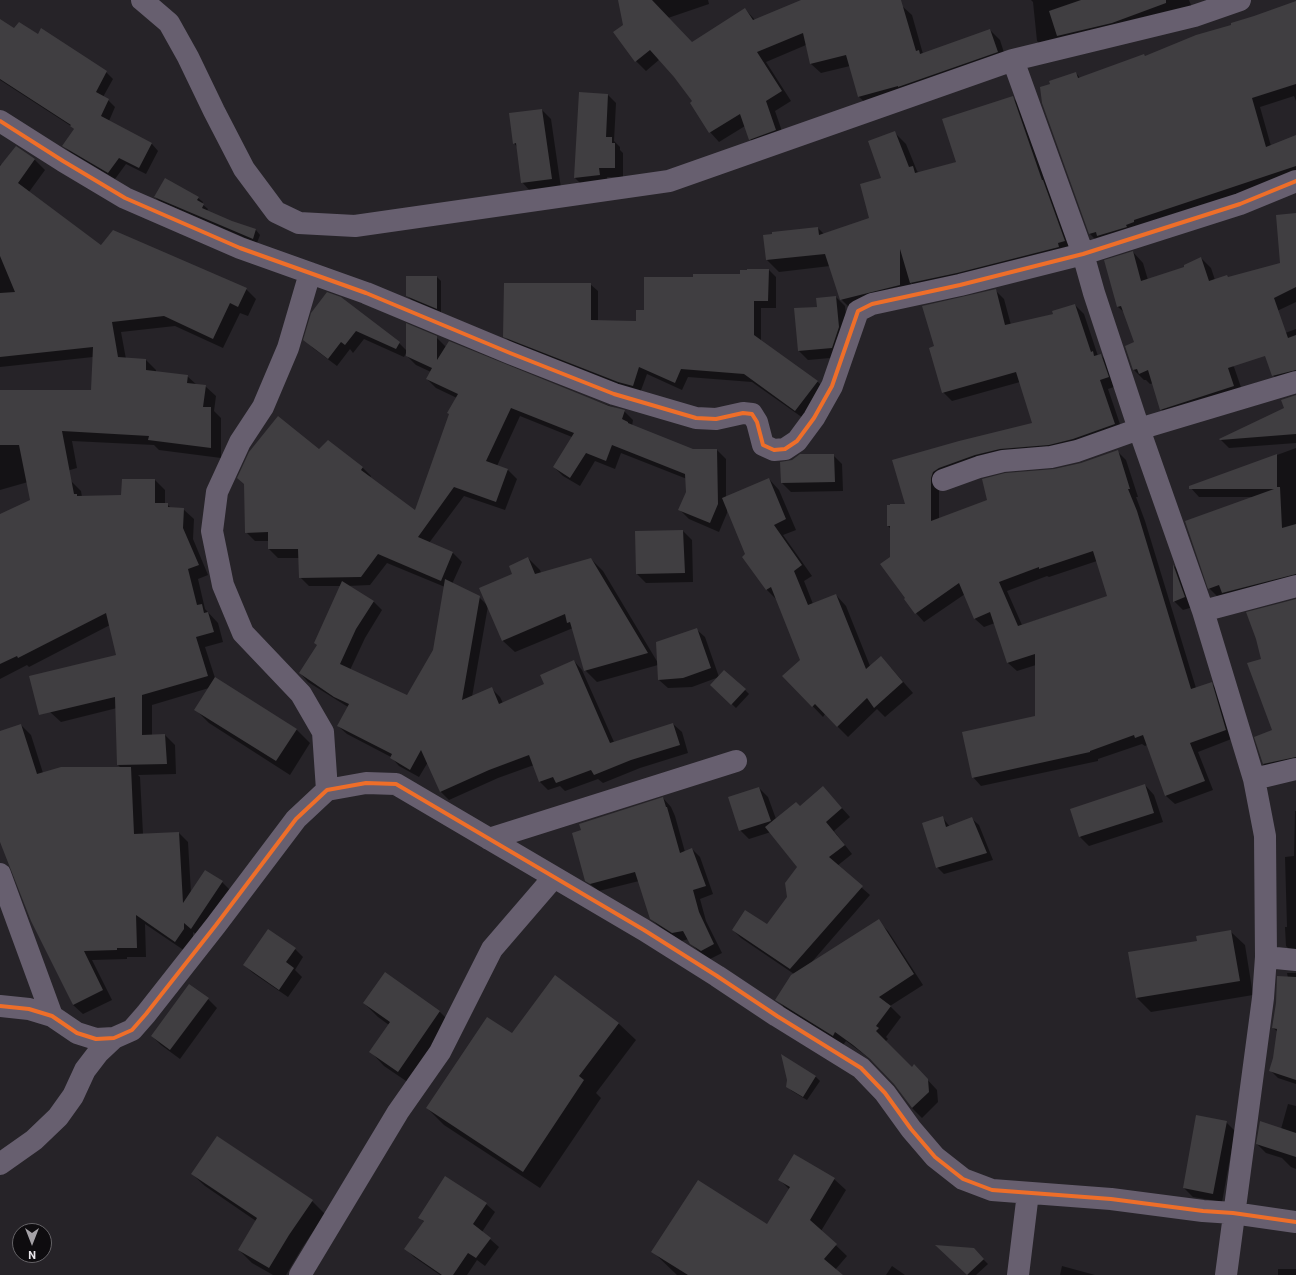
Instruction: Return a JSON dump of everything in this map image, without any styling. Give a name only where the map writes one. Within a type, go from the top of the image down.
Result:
[{"type":"street","points":[[142,0],[169,23],[188,57],[244,169],[276,212],[299,223],[354,226],[670,181],[1013,60],[1194,16],[1240,0]]},
{"type":"street","points":[[1013,60],[1083,254],[1094,293],[1139,429],[1203,611],[1254,779],[1265,836],[1266,957],[1263,998],[1233,1213],[1226,1275]]},
{"type":"street","points":[[0,121],[125,198],[240,248],[366,293],[510,354],[614,394],[696,418],[716,419],[743,414],[752,414],[757,422],[763,445],[774,450],[785,449],[797,441],[814,418],[832,386],[858,311],[872,304],[960,286],[1083,254],[1240,204],[1296,181]]},
{"type":"street","points":[[310,273],[288,348],[263,407],[240,442],[217,492],[212,531],[223,585],[243,633],[301,694],[323,732],[327,790]]},
{"type":"street","points":[[943,480],[979,467],[1003,461],[1051,457],[1077,451],[1139,429],[1296,382]]},
{"type":"street","points":[[1203,611],[1296,586]]},
{"type":"street","points":[[489,839],[736,762]]},
{"type":"street","points":[[1254,779],[1296,769]]},
{"type":"street","points":[[0,1164],[34,1140],[58,1117],[73,1096],[85,1070],[98,1053],[114,1038],[132,1030],[146,1014],[216,925],[296,818],[327,790],[366,784],[396,784],[644,930],[861,1068],[885,1093],[935,1157],[963,1179],[992,1190],[1111,1200],[1233,1213],[1296,1222]]},
{"type":"street","points":[[0,874],[52,1016]]},
{"type":"street","points":[[300,1275],[398,1112],[440,1052],[492,949],[554,877]]},
{"type":"street","points":[[1266,957],[1296,960]]},
{"type":"street","points":[[0,1006],[29,1009],[52,1016],[77,1033],[96,1039],[114,1038]]},
{"type":"street","points":[[1018,1275],[1028,1193]]},
{"type":"building","points":[[618,0],[652,0],[692,42],[745,8],[753,20],[801,0],[901,0],[916,51],[919,50],[920,54],[990,29],[998,52],[898,87],[858,97],[846,55],[810,64],[803,33],[757,52],[782,91],[766,101],[776,130],[749,140],[740,114],[709,133],[690,103],[692,101],[674,77],[650,50],[635,62],[613,32],[623,25]]},
{"type":"building","points":[[1081,0],[1166,0],[1166,3],[1112,23],[1057,36],[1049,11]]},
{"type":"building","points":[[1296,1],[1296,84],[1252,98],[1266,147],[1296,135],[1296,166],[1134,220],[1134,222],[1126,225],[1127,227],[1097,236],[1096,232],[1089,234],[1042,103],[1040,87],[1050,84],[1049,81],[1076,72],[1078,78],[1144,54],[1145,56],[1196,35],[1231,25],[1231,23]]},
{"type":"building","points":[[0,19],[14,28],[19,22],[38,34],[41,28],[107,71],[96,92],[109,99],[101,116],[152,143],[139,168],[119,158],[108,173],[62,146],[74,129],[70,126],[71,125],[0,79]]},
{"type":"building","points":[[579,92],[608,94],[606,137],[612,137],[612,143],[615,143],[615,168],[599,168],[600,175],[574,178]]},
{"type":"building","points":[[1013,96],[1065,241],[1058,243],[1059,247],[957,273],[910,283],[900,249],[900,285],[840,300],[825,254],[766,260],[763,235],[772,234],[772,232],[818,227],[819,235],[869,218],[860,184],[881,178],[868,141],[895,131],[909,167],[913,166],[915,173],[956,162],[942,119]]},
{"type":"building","points":[[542,109],[552,179],[521,183],[516,143],[513,144],[509,113]]},
{"type":"building","points":[[16,146],[35,159],[18,183],[101,245],[113,230],[247,288],[238,307],[230,303],[213,339],[164,316],[112,322],[118,357],[146,359],[146,370],[188,375],[187,383],[206,385],[203,407],[211,407],[211,448],[148,440],[149,436],[62,431],[74,494],[77,494],[77,496],[121,495],[122,479],[155,479],[155,503],[168,503],[168,507],[184,508],[183,528],[199,565],[188,569],[197,605],[202,604],[204,613],[208,612],[214,632],[196,637],[208,676],[142,695],[142,735],[165,734],[167,764],[117,765],[115,697],[39,715],[29,676],[116,655],[106,613],[18,658],[17,656],[0,664],[0,514],[30,500],[19,445],[0,445],[0,390],[91,390],[93,347],[0,357],[0,293],[15,292],[0,256],[0,166]]},
{"type":"building","points":[[165,178],[199,197],[197,200],[204,204],[202,208],[232,221],[256,229],[253,239],[154,197]]},
{"type":"building","points":[[1296,213],[1296,287],[1274,298],[1288,338],[1296,335],[1296,370],[1272,376],[1265,356],[1228,368],[1234,386],[1160,410],[1148,370],[1139,374],[1137,369],[1133,370],[1125,346],[1134,342],[1121,306],[1117,307],[1104,260],[1133,251],[1141,281],[1184,267],[1184,265],[1201,257],[1209,281],[1227,275],[1228,277],[1280,263],[1276,215]]},
{"type":"building","points":[[769,269],[768,301],[754,301],[754,335],[818,381],[795,411],[744,374],[681,369],[675,383],[639,367],[633,386],[618,382],[503,337],[504,283],[591,283],[591,320],[636,321],[636,310],[644,310],[644,277],[693,277],[693,274],[740,274],[740,270]]},
{"type":"building","points":[[406,276],[437,276],[437,309],[406,296]]},
{"type":"building","points":[[996,289],[1005,325],[1053,314],[1052,311],[1075,304],[1091,352],[1093,351],[1094,356],[1101,354],[1109,377],[1100,380],[1115,424],[1073,439],[1049,445],[1000,449],[975,455],[939,468],[933,472],[931,478],[931,521],[987,500],[982,479],[1005,473],[1054,469],[1081,463],[1118,450],[1130,489],[1128,489],[1137,511],[1191,689],[1212,682],[1226,730],[1190,743],[1205,781],[1165,796],[1143,735],[1135,738],[1134,735],[1090,752],[972,778],[962,732],[1035,716],[1035,654],[1007,663],[990,612],[974,619],[959,583],[915,614],[880,564],[890,557],[890,526],[887,526],[887,505],[905,504],[892,460],[959,441],[1032,423],[1016,372],[942,393],[929,348],[934,346],[922,306]],"holes":[[[1093,551],[1107,596],[1018,626],[999,582],[1039,567],[1039,569]]]},
{"type":"building","points":[[327,292],[341,297],[400,342],[396,349],[356,331],[345,345],[341,342],[328,359],[303,340],[311,313]]},
{"type":"building","points":[[836,296],[839,327],[832,348],[798,351],[794,308],[817,307],[816,298]]},
{"type":"building","points":[[406,323],[437,336],[437,360],[449,341],[609,406],[625,410],[622,419],[628,423],[693,449],[717,449],[718,504],[710,523],[678,510],[686,492],[685,474],[612,445],[606,461],[586,453],[570,478],[553,467],[574,433],[511,408],[486,461],[508,469],[496,502],[454,487],[418,537],[453,552],[441,581],[378,554],[361,577],[299,578],[298,549],[268,549],[268,532],[245,533],[244,484],[237,478],[249,452],[278,416],[319,449],[328,440],[363,467],[361,470],[415,510],[449,414],[447,413],[458,394],[426,379],[432,368],[406,356]]},
{"type":"building","points":[[1296,395],[1296,434],[1219,439],[1284,408],[1281,400]]},
{"type":"building","points":[[800,454],[834,454],[835,482],[781,483],[780,462],[792,460]]},
{"type":"building","points":[[1277,454],[1277,487],[1280,487],[1282,528],[1296,524],[1296,574],[1222,593],[1219,585],[1208,589],[1185,521],[1274,489],[1189,489],[1189,486]]},
{"type":"building","points":[[769,478],[786,519],[774,525],[802,565],[794,571],[808,605],[836,594],[866,669],[881,656],[903,682],[874,708],[867,698],[837,727],[815,704],[812,707],[782,676],[800,660],[771,587],[766,590],[742,557],[745,554],[722,498]]},
{"type":"building","points":[[683,530],[685,573],[636,574],[635,531]]},
{"type":"building","points":[[528,557],[535,574],[591,558],[648,653],[584,671],[570,622],[567,623],[565,614],[502,641],[479,588],[512,574],[509,566]]},
{"type":"building","points":[[1173,564],[1185,597],[1173,602]]},
{"type":"building","points":[[445,579],[480,596],[462,700],[492,687],[499,704],[544,684],[540,675],[574,660],[610,743],[673,723],[680,745],[631,760],[594,775],[591,770],[556,783],[553,777],[539,782],[529,755],[489,770],[440,792],[421,750],[410,770],[390,758],[392,754],[337,726],[349,704],[334,697],[299,673],[317,645],[314,643],[342,581],[374,601],[356,629],[340,664],[407,695],[433,650]]},
{"type":"building","points":[[1296,599],[1296,757],[1263,764],[1254,737],[1272,730],[1247,663],[1261,659],[1256,639],[1246,612]]},
{"type":"building","points":[[697,628],[711,668],[683,678],[658,680],[656,642]]},
{"type":"building","points":[[724,670],[746,689],[731,705],[710,685]]},
{"type":"building","points":[[215,677],[297,729],[276,761],[194,710]]},
{"type":"building","points":[[21,724],[37,774],[61,767],[131,767],[134,834],[179,832],[183,903],[205,870],[223,881],[191,929],[184,923],[184,929],[175,942],[136,915],[137,948],[84,951],[103,990],[73,1005],[31,921],[0,842],[0,731]]},
{"type":"building","points":[[1145,784],[1154,813],[1079,837],[1070,809]]},
{"type":"building","points":[[823,786],[842,808],[826,822],[845,845],[829,857],[863,886],[790,969],[732,930],[745,910],[767,924],[787,897],[785,883],[797,867],[765,827],[796,802],[800,806]]},
{"type":"building","points":[[759,787],[771,821],[739,831],[728,797]]},
{"type":"building","points":[[663,797],[680,853],[692,848],[706,886],[693,890],[699,912],[714,944],[701,951],[690,944],[683,931],[672,933],[650,919],[635,872],[590,884],[585,881],[572,833],[581,830],[579,824]]},
{"type":"building","points":[[943,816],[946,827],[972,817],[987,853],[936,868],[922,823]]},
{"type":"building","points":[[879,919],[914,974],[879,997],[891,1006],[876,1026],[879,1028],[876,1031],[912,1067],[914,1064],[928,1079],[929,1092],[912,1108],[894,1084],[870,1059],[853,1045],[835,1032],[833,1036],[775,1000],[791,975]]},
{"type":"building","points":[[268,929],[296,948],[286,962],[294,968],[279,990],[243,965]]},
{"type":"building","points":[[1231,930],[1240,981],[1136,998],[1128,952],[1197,941],[1196,936]]},
{"type":"building","points":[[385,972],[440,1011],[398,1072],[369,1052],[390,1022],[363,1003]]},
{"type":"building","points":[[555,975],[619,1023],[579,1076],[584,1080],[523,1172],[426,1108],[487,1017],[512,1033]]},
{"type":"building","points":[[1277,976],[1296,977],[1296,1080],[1269,1071],[1273,1058],[1277,1029],[1272,1028],[1276,1003]]},
{"type":"building","points":[[189,984],[209,998],[170,1050],[151,1036]]},
{"type":"building","points":[[781,1054],[816,1076],[803,1097],[786,1087],[787,1080]]},
{"type":"building","points":[[1196,1115],[1227,1121],[1213,1194],[1183,1188]]},
{"type":"building","points":[[1260,1121],[1296,1133],[1296,1157],[1256,1144]]},
{"type":"building","points":[[217,1136],[313,1200],[269,1268],[238,1250],[257,1218],[191,1174]]},
{"type":"building","points":[[794,1154],[835,1178],[810,1220],[837,1244],[824,1259],[843,1275],[688,1275],[651,1252],[698,1180],[767,1224],[790,1187],[778,1180]]},
{"type":"building","points":[[445,1176],[487,1203],[473,1224],[491,1238],[476,1258],[468,1253],[453,1275],[442,1275],[404,1249],[424,1221],[418,1218]]},
{"type":"building","points":[[935,1245],[974,1248],[984,1259],[967,1275]]},
{"type":"cycle path","points":[[0,121],[125,198],[240,248],[366,293],[510,353],[614,394],[696,418],[716,419],[743,413],[752,414],[757,422],[763,445],[774,450],[785,449],[797,441],[814,418],[832,386],[858,311],[872,304],[960,285],[1083,254],[1240,204],[1296,181]]},
{"type":"cycle path","points":[[0,1006],[29,1009],[52,1016],[77,1033],[96,1039],[114,1038],[132,1030],[216,925],[296,819],[327,790],[366,783],[396,784],[644,930],[861,1068],[885,1093],[911,1129],[935,1157],[963,1179],[992,1190],[1111,1199],[1296,1222]]}]
